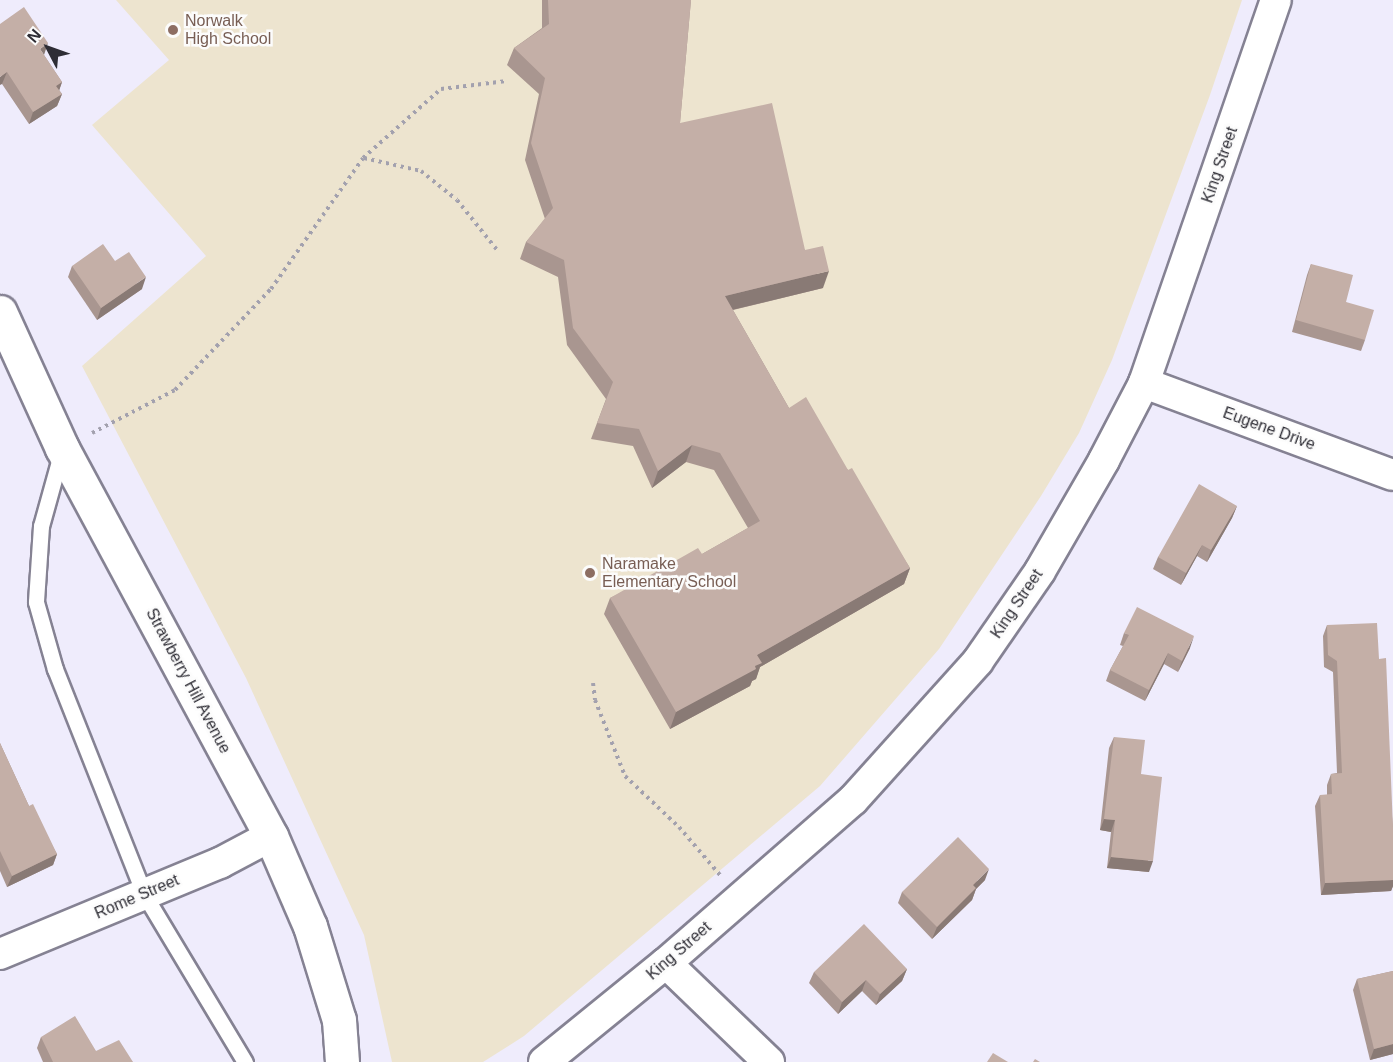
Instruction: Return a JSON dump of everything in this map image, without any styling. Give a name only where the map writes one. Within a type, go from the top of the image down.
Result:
[{"type":"main road","name":"Strawberry Hill Avenue","points":[[0,312],[62,448],[271,836],[310,926],[339,1020],[342,1062]]},
{"type":"street","name":"King Street","points":[[544,1062],[666,963],[853,800],[978,661],[1040,571],[1104,460],[1144,383],[1276,0]]},
{"type":"street","name":"Eugene Drive","points":[[1144,383],[1393,475]]},
{"type":"street","name":"Rome Street","points":[[0,954],[220,862],[271,836]]},
{"type":"street","points":[[666,963],[769,1062]]},
{"type":"lane","points":[[62,448],[41,526],[36,602],[55,669],[144,894],[245,1062]]},
{"type":"path","points":[[62,448],[175,390],[271,289],[363,158],[441,89],[507,81]]},
{"type":"path","points":[[363,158],[421,171],[457,200],[498,251]]},
{"type":"path","points":[[593,683],[595,700],[625,776],[679,827],[721,876]]},
{"type":"shaded area","name":"Naramake Elementary School","points":[[116,0],[1242,0],[1210,95],[1112,360],[1079,433],[1041,496],[939,649],[820,786],[524,1036],[483,1062],[392,1062],[364,935],[246,678],[82,366],[206,256],[92,125],[169,60]]},
{"type":"building","name":"Naramake Elementary School","points":[[548,0],[691,0],[680,123],[772,103],[805,250],[823,246],[829,271],[725,296],[789,408],[806,397],[848,470],[852,468],[910,568],[757,655],[762,663],[755,666],[756,669],[676,712],[610,598],[698,548],[702,554],[760,521],[720,453],[692,445],[658,471],[639,429],[597,423],[613,382],[573,328],[564,260],[526,242],[553,208],[531,143],[545,78],[514,48],[549,24]]},
{"type":"building","points":[[24,7],[48,43],[40,49],[62,82],[56,86],[62,94],[33,112],[7,72],[0,77],[0,24]]},
{"type":"building","points":[[103,244],[115,261],[129,252],[146,277],[101,308],[72,266]]},
{"type":"building","points":[[1311,264],[1353,275],[1346,302],[1374,310],[1365,340],[1296,320]]},
{"type":"building","points":[[1199,484],[1237,506],[1211,550],[1202,545],[1186,573],[1158,557]]},
{"type":"building","points":[[1137,607],[1194,636],[1182,661],[1168,653],[1149,690],[1110,670],[1129,635],[1124,633]]},
{"type":"building","points":[[1377,623],[1379,659],[1386,658],[1393,880],[1325,883],[1320,795],[1332,794],[1331,774],[1342,773],[1337,661],[1328,655],[1327,625]]},
{"type":"building","points":[[1114,737],[1145,740],[1141,774],[1162,777],[1153,861],[1111,857],[1115,820],[1104,819]]},
{"type":"building","points":[[0,743],[29,806],[33,804],[57,854],[12,876],[0,851]]},
{"type":"building","points":[[958,837],[989,869],[973,885],[976,888],[937,927],[902,892]]},
{"type":"building","points":[[864,924],[907,969],[880,994],[866,980],[842,1002],[814,972]]},
{"type":"building","points":[[1393,971],[1393,1044],[1374,1049],[1357,979]]},
{"type":"building","points":[[75,1016],[96,1051],[119,1040],[133,1062],[53,1062],[41,1037]]},
{"type":"building","points":[[993,1053],[1008,1062],[987,1062]]},
{"type":"place","name":"Norwalk High School","points":[[173,30]]},
{"type":"place","name":"Naramake Elementary School","points":[[590,573]]}]
